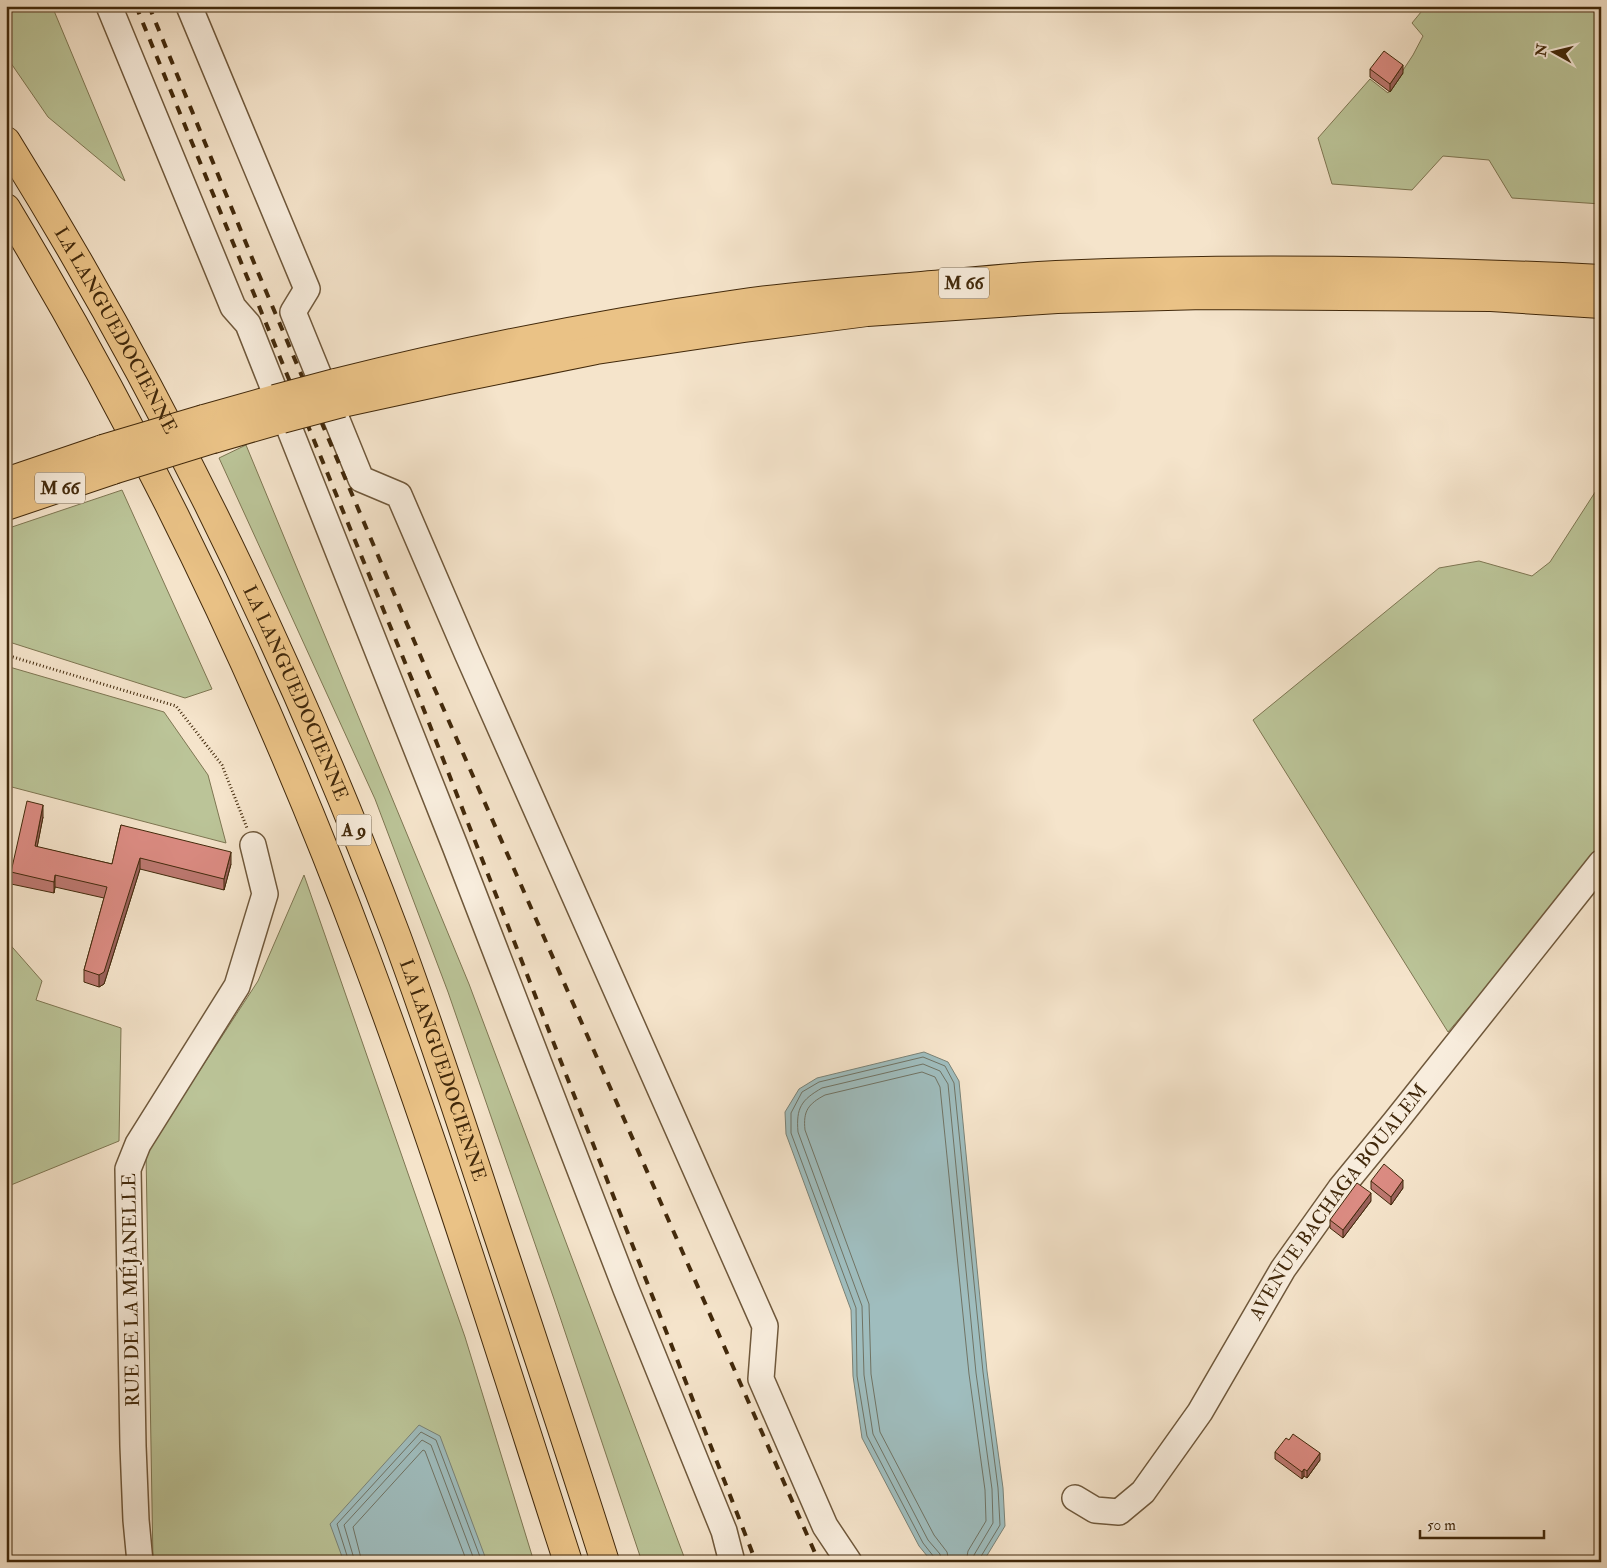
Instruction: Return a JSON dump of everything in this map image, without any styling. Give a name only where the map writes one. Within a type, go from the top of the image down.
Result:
[{"type":"highway","name":"LA LANGUEDOCIENNE","points":[[6,140],[87,277],[155,402],[244,579],[315,736],[396,935],[429,1027],[605,1562]]},
{"type":"highway","name":"LA LANGUEDOCIENNE","points":[[6,208],[107,384],[166,499],[212,594],[286,758],[342,894],[399,1049],[568,1562]]},
{"type":"highway","name":"M 66","points":[[6,482],[108,460],[209,429],[339,393],[439,358],[585,329],[738,304],[859,291],[1054,276],[1199,271],[1494,274],[1601,279]]},
{"type":"highway","name":"M 66","points":[[339,393],[448,380],[596,350],[867,312],[1057,299],[1204,295],[1491,297],[1601,304]]},
{"type":"highway","name":"M 66","points":[[6,506],[108,460]]},
{"type":"street","points":[[109,6],[233,307],[248,324],[322,507],[543,1069],[630,1298],[724,1531],[732,1562]]},
{"type":"street","points":[[190,6],[307,289],[293,312],[362,479],[399,495],[765,1326],[761,1379],[825,1526],[848,1562]]},
{"type":"street","name":"RUE DE LA MÉJANELLE","points":[[140,1562],[136,1520],[134,1455],[128,1169],[138,1144],[238,986],[265,894],[253,845]]},
{"type":"street","name":"AVENUE BACHAGA BOUALEM","points":[[1074,1498],[1095,1510],[1119,1512],[1143,1492],[1200,1412],[1283,1269],[1340,1189],[1601,863]]},
{"type":"path","points":[[6,655],[176,706],[222,765],[253,845]]},
{"type":"green space","points":[[6,6],[52,6],[125,181],[48,117],[6,56]]},
{"type":"green space","points":[[1426,6],[1601,6],[1601,204],[1512,198],[1489,160],[1443,156],[1412,190],[1332,184],[1318,138],[1370,79],[1388,93],[1423,36],[1412,23]]},
{"type":"green space","points":[[246,445],[469,984],[686,1562],[642,1562],[448,992],[375,799],[219,458]]},
{"type":"green space","points":[[1601,483],[1601,852],[1448,1032],[1253,720],[1439,568],[1479,561],[1532,576],[1550,562]]},
{"type":"green space","points":[[122,490],[212,689],[185,698],[6,641],[6,529]]},
{"type":"green space","points":[[6,666],[164,712],[208,775],[226,843],[8,786],[6,791]]},
{"type":"green space","points":[[304,875],[465,1337],[534,1562],[153,1562],[146,1153],[258,981]]},
{"type":"green space","points":[[6,940],[42,981],[36,1000],[121,1028],[119,1141],[6,1187]]},
{"type":"water","points":[[924,1052],[948,1062],[959,1081],[987,1371],[1003,1488],[1005,1526],[983,1562],[932,1562],[919,1546],[862,1438],[853,1376],[851,1310],[786,1134],[785,1112],[799,1089],[817,1078]]},
{"type":"water","points":[[419,1425],[440,1436],[487,1562],[344,1562],[330,1524]]},
{"type":"building","points":[[1384,51],[1403,65],[1390,84],[1370,69]]},
{"type":"building","points":[[27,801],[43,805],[35,846],[112,864],[121,825],[231,852],[224,879],[140,858],[104,972],[99,975],[84,970],[107,887],[55,875],[54,882],[11,872]]},
{"type":"building","points":[[1384,1164],[1403,1180],[1391,1197],[1371,1181]]},
{"type":"building","points":[[1357,1183],[1371,1193],[1343,1230],[1330,1220]]},
{"type":"building","points":[[1293,1434],[1320,1453],[1307,1471],[1304,1469],[1302,1472],[1275,1452],[1286,1438],[1289,1440]]},
{"type":"railway","points":[[136,6],[413,682],[756,1562]]},
{"type":"railway","points":[[149,6],[257,270],[429,676],[819,1562]]}]
